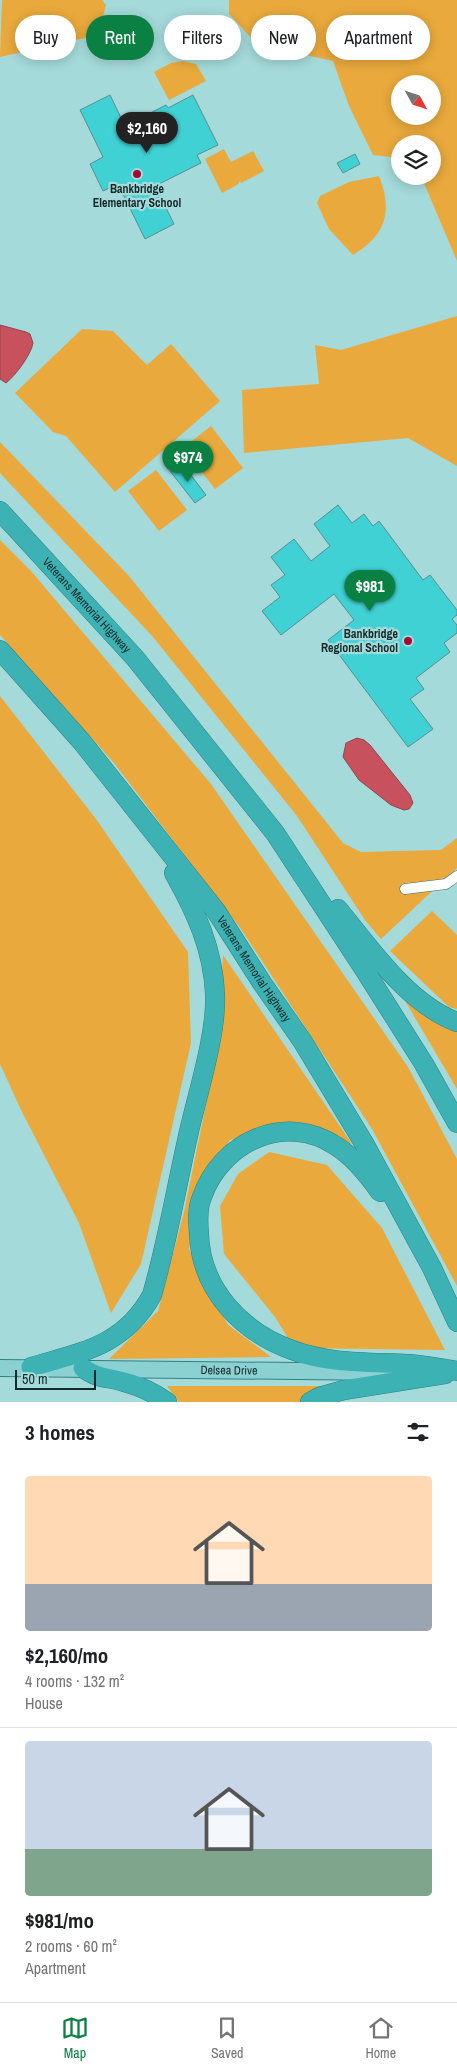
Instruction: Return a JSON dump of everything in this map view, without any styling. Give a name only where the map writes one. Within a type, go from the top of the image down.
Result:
[{"type":"highway","name":"Veterans Memorial Highway","points":[[0,511],[135,658],[275,834],[424,1064],[457,1123]]},
{"type":"highway","name":"Veterans Memorial Highway","points":[[0,650],[82,742],[216,911],[303,1042],[365,1145],[418,1243],[457,1322]]},
{"type":"highway","points":[[31,1367],[95,1347],[119,1335],[146,1306],[155,1284],[209,1044],[215,996],[211,959],[203,930],[193,907],[167,862],[165,846]]},
{"type":"highway","points":[[311,887],[325,893],[409,990],[434,1011],[457,1022]]},
{"type":"highway","points":[[418,1243],[408,1232],[372,1180],[355,1162],[335,1145],[312,1135],[273,1132],[248,1140],[227,1155],[219,1165],[205,1187],[201,1199],[198,1224],[203,1263],[221,1298],[247,1326],[268,1340],[304,1354],[411,1372],[454,1372]]},
{"type":"highway","points":[[83,1368],[95,1376],[121,1381],[146,1389],[167,1402]]},
{"type":"highway","points":[[310,1402],[319,1397],[411,1372]]},
{"type":"main road","name":"Delsea Drive","points":[[0,1368],[411,1372]]},
{"type":"street","points":[[405,890],[446,884],[457,876]]},
{"type":"shaded area","points":[[2,0],[102,0],[106,5],[103,15],[86,15],[86,38],[76,40],[76,15],[15,15],[15,54],[0,57]]},
{"type":"shaded area","points":[[229,0],[457,0],[457,261],[425,185],[441,185],[441,135],[391,135],[391,157],[373,155],[349,106],[333,61],[329,60],[430,60],[430,15],[326,15],[326,59],[316,57],[316,15],[251,15],[251,38],[241,27],[241,15],[230,15]]},
{"type":"shaded area","points":[[183,61],[196,64],[206,81],[169,100],[154,72],[171,63]]},
{"type":"shaded area","points":[[224,149],[231,162],[253,151],[264,171],[241,183],[240,181],[237,185],[222,193],[205,159]]},
{"type":"shaded area","points":[[379,176],[385,201],[386,212],[384,222],[373,239],[353,255],[329,229],[317,203],[320,196],[349,182]]},
{"type":"shaded area","points":[[457,316],[457,466],[408,438],[244,453],[242,390],[319,384],[315,345],[341,350]]},
{"type":"shaded area","points":[[0,325],[30,334],[33,343],[22,365],[6,383],[0,379]]},
{"type":"shaded area","points":[[82,329],[113,331],[147,365],[171,344],[220,401],[115,492],[66,436],[53,432],[15,393]]},
{"type":"shaded area","points":[[211,426],[243,468],[215,489],[183,448]]},
{"type":"shaded area","points":[[0,442],[129,576],[343,843],[361,852],[441,850],[457,838],[457,868],[381,939],[365,920],[297,816],[153,637],[0,473]]},
{"type":"shaded area","points":[[156,470],[187,510],[159,531],[128,491]]},
{"type":"shaded area","points":[[0,540],[31,571],[211,784],[408,1067],[457,1159],[457,1286],[372,1129],[241,929],[114,763],[0,635]]},
{"type":"shaded area","points":[[0,696],[96,819],[188,952],[191,1043],[141,1264],[111,1313],[79,1223],[22,1112],[0,1064]]},
{"type":"shaded area","points":[[357,738],[364,740],[370,745],[410,795],[413,803],[409,809],[404,810],[391,805],[359,780],[343,757],[346,743]]},
{"type":"shaded area","points":[[432,911],[457,935],[457,1009],[449,1007],[390,951]]},
{"type":"shaded area","points":[[223,955],[352,1144],[284,1123],[230,1140],[205,1176],[189,1249],[228,1325],[271,1357],[109,1359],[158,1311],[184,1212],[217,1051]]},
{"type":"shaded area","points":[[401,994],[457,1032],[457,1089]]},
{"type":"shaded area","points":[[269,1152],[327,1165],[382,1228],[445,1350],[294,1348],[275,1317],[224,1254],[220,1206],[238,1174]]},
{"type":"shaded area","points":[[167,1386],[324,1386],[304,1402],[179,1402]]},
{"type":"building","name":"Bankbridge Elementary School","points":[[110,95],[125,126],[166,105],[168,108],[193,95],[218,145],[197,155],[201,163],[155,186],[174,224],[145,239],[118,184],[103,191],[90,164],[103,157],[80,110]]},
{"type":"building","points":[[355,154],[360,164],[343,173],[337,163]]},
{"type":"building","points":[[181,462],[206,495],[195,503],[170,471]]},
{"type":"building","points":[[338,505],[352,523],[364,514],[373,526],[379,521],[423,580],[430,575],[457,610],[457,615],[452,619],[457,625],[457,633],[444,643],[450,652],[416,678],[424,689],[410,699],[433,729],[408,747],[328,640],[354,620],[334,594],[281,635],[262,611],[280,597],[271,585],[285,575],[271,557],[294,539],[311,561],[330,546],[314,524]]},
{"type":"place","name":"Bankbridge Elementary School","points":[[137,174]]},
{"type":"place","name":"Bankbridge Regional School","points":[[408,641]]}]
